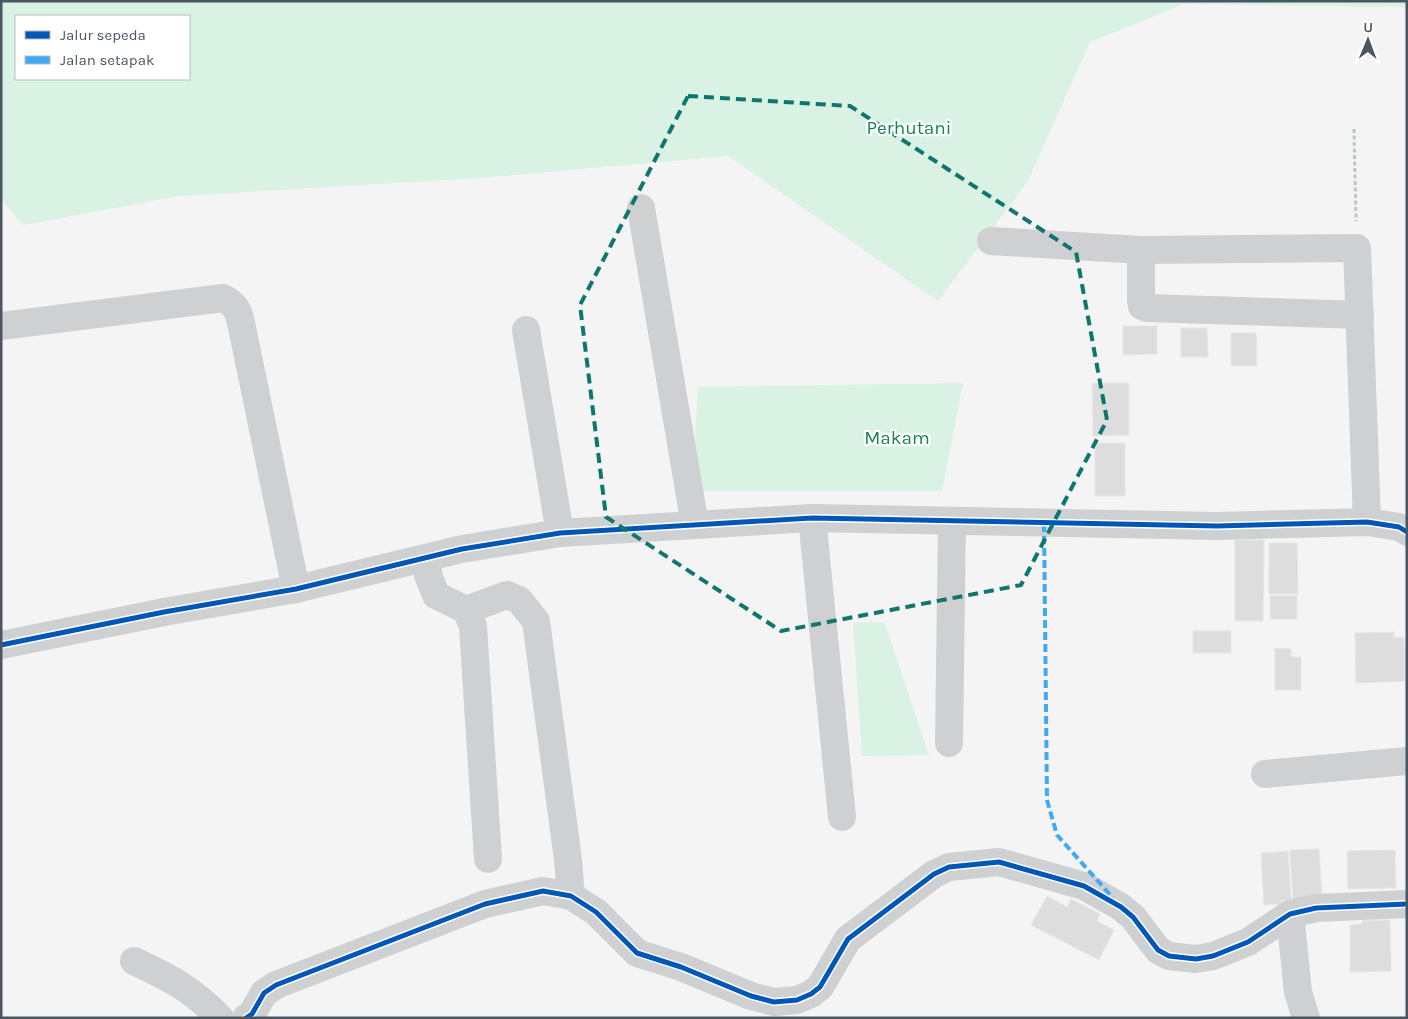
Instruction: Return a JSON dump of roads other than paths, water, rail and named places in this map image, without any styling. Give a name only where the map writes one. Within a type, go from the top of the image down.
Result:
[{"type":"street","points":[[641,208],[695,525]]},
{"type":"street","points":[[991,241],[1141,250],[1357,248],[1367,522]]},
{"type":"street","points":[[1141,250],[1141,301],[1142,306],[1147,308],[1360,316]]},
{"type":"street","points":[[1,326],[223,298],[231,302],[237,309],[240,318],[296,590]]},
{"type":"street","points":[[526,330],[560,533]]},
{"type":"street","points":[[812,518],[842,817]]},
{"type":"street","points":[[1,644],[164,612],[296,590],[462,549],[560,533],[812,518],[1217,526],[1367,522],[1399,528],[1407,532]]},
{"type":"street","points":[[949,743],[952,521]]},
{"type":"street","points":[[428,558],[428,574],[436,595],[466,610],[473,626],[479,694],[488,859]]},
{"type":"street","points":[[466,610],[507,595],[519,600],[536,621],[571,896]]},
{"type":"street","points":[[1265,774],[1407,761]]},
{"type":"street","points":[[246,1018],[252,1014],[264,993],[276,985],[485,904],[543,891],[571,896],[596,912],[637,953],[751,996],[774,1002],[797,1000],[811,994],[820,987],[848,939],[934,874],[949,867],[999,862],[1084,886],[1121,907],[1133,918],[1158,950],[1169,956],[1196,959],[1213,956],[1248,942],[1290,914],[1316,908],[1407,904]]},
{"type":"street","points":[[1290,914],[1298,992],[1306,1018]]},
{"type":"street","points":[[134,960],[178,982],[201,998],[220,1018]]},
{"type":"park label","name":"Perhutani","points":[[909,128]]},
{"type":"park label","name":"Makam","points":[[897,438]]}]
